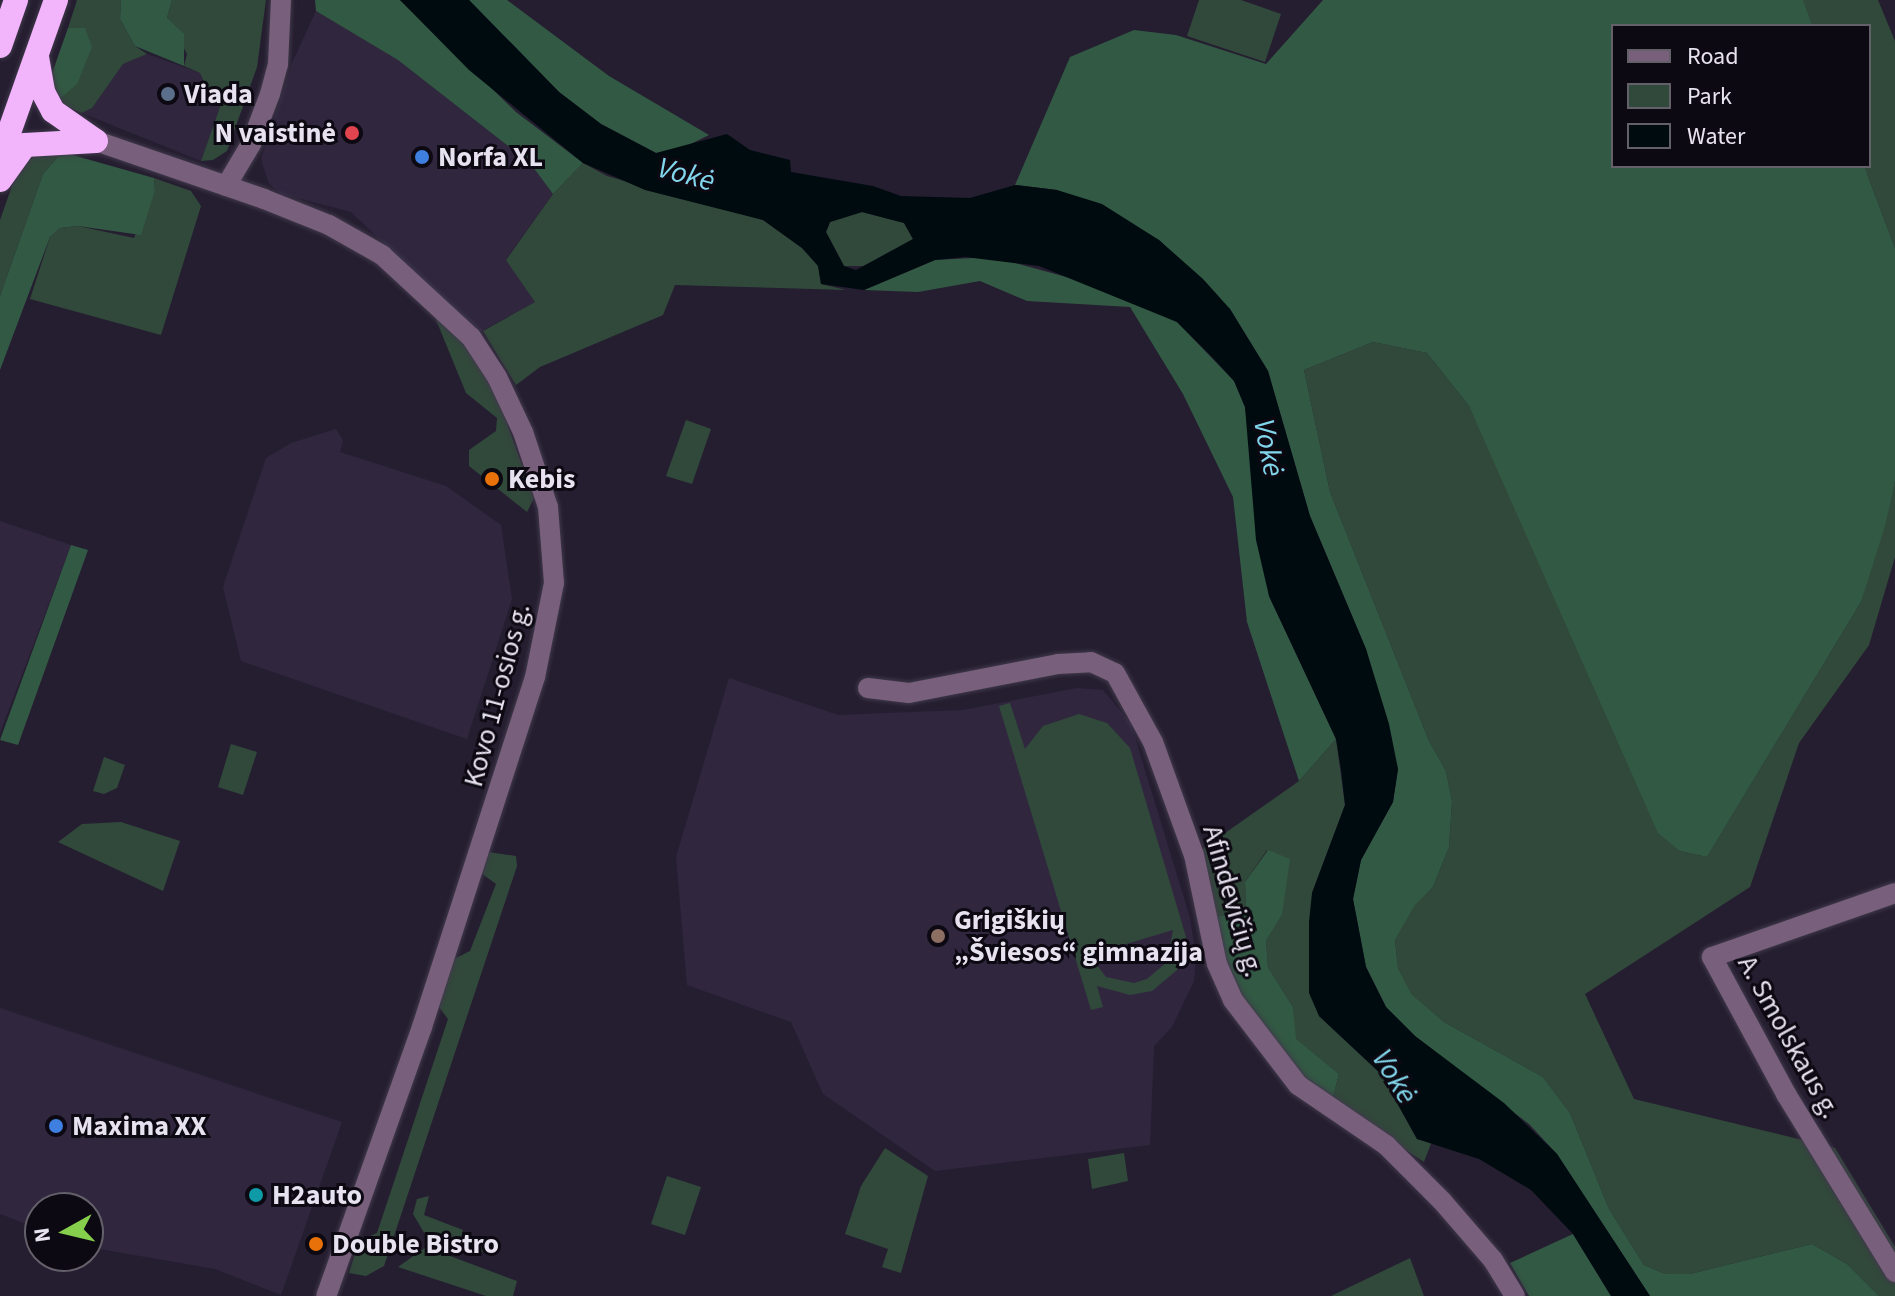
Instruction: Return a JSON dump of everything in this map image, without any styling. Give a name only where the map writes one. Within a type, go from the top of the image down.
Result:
[{"type":"highway","points":[[0,46],[16,0]]},
{"type":"highway","points":[[0,158],[56,0]]},
{"type":"highway","points":[[37,54],[43,92],[53,111],[96,141]]},
{"type":"highway","points":[[0,180],[25,145],[96,141]]},
{"type":"street","points":[[226,186],[251,144],[270,94],[278,64],[281,0]]},
{"type":"street","name":"Kovo 11-osios g.","points":[[96,141],[329,225],[382,255],[471,337],[523,432],[548,507],[552,547],[552,612],[535,677],[422,1027],[326,1296]]},
{"type":"street","name":"Afindevičių g.","points":[[868,688],[909,693],[1058,664],[1091,662],[1115,673],[1153,742],[1194,855],[1217,964],[1233,1000],[1298,1085],[1386,1145],[1442,1201],[1493,1260],[1515,1296]]},
{"type":"street","name":"A. Smolskaus g.","points":[[1895,893],[1712,957],[1786,1094],[1895,1272]]},
{"type":"shaded area","points":[[316,11],[398,60],[530,163],[553,194],[506,259],[535,302],[478,333],[351,212],[282,194],[269,184],[261,159],[293,61]]},
{"type":"shaded area","points":[[147,54],[200,73],[211,97],[222,101],[201,161],[82,113],[92,108],[123,64]]},
{"type":"shaded area","points":[[336,429],[343,440],[340,452],[446,486],[501,525],[512,599],[467,739],[241,661],[223,587],[266,458],[291,443]]},
{"type":"shaded area","points":[[0,521],[71,545],[0,733]]},
{"type":"shaded area","name":"Grigiškių „Šviesos“ gimnazija","points":[[729,678],[838,715],[963,710],[1077,688],[1103,690],[1131,724],[1190,918],[1196,955],[1194,981],[1172,1027],[1154,1046],[1150,1145],[935,1171],[823,1094],[791,1022],[687,985],[676,857]]},
{"type":"shaded area","points":[[0,1008],[342,1122],[281,1295],[215,1269],[104,1250],[104,1192],[24,1192],[24,1223],[0,1214]]},
{"type":"green space","points":[[77,0],[121,0],[120,19],[135,46],[147,54],[123,64],[92,108],[82,113],[56,102],[85,28],[68,28]]},
{"type":"green space","points":[[121,0],[172,0],[167,18],[184,34],[184,66],[135,46],[120,19]]},
{"type":"green space","points":[[172,0],[266,0],[257,67],[227,151],[213,160],[201,161],[222,101],[211,97],[200,73],[184,66],[187,54],[167,18]]},
{"type":"green space","points":[[315,0],[400,0],[516,112],[583,163],[553,194],[530,163],[398,60],[316,11]]},
{"type":"green space","points":[[469,0],[507,0],[609,76],[709,135],[674,152],[656,153],[601,124],[559,92]]},
{"type":"green space","points":[[1199,0],[1241,0],[1281,14],[1265,62],[1187,36]]},
{"type":"green space","points":[[1323,0],[1803,0],[1811,24],[1611,24],[1611,168],[1865,168],[1895,248],[1895,481],[1885,526],[1861,602],[1707,857],[1680,851],[1658,833],[1469,406],[1427,353],[1373,342],[1304,370],[1330,492],[1429,741],[1446,771],[1452,801],[1449,847],[1433,887],[1415,905],[1395,940],[1398,968],[1412,995],[1444,1022],[1543,1077],[1570,1113],[1609,1209],[1644,1265],[1665,1274],[1690,1274],[1812,1244],[1847,1264],[1879,1296],[1650,1296],[1557,1154],[1529,1124],[1415,1036],[1386,1007],[1366,967],[1353,899],[1361,860],[1393,802],[1398,769],[1366,649],[1310,516],[1268,371],[1230,309],[1159,240],[1057,190],[1015,185],[1070,57],[1134,30],[1176,35],[1266,64]]},
{"type":"green space","points":[[1707,0],[1878,0],[1895,41],[1895,248],[1867,174],[1803,168],[1871,168],[1871,24],[1710,24]]},
{"type":"green space","points":[[68,28],[85,28],[92,47],[77,84],[56,102],[50,79]]},
{"type":"green space","points":[[62,152],[43,174],[0,296],[0,220],[18,169],[31,153]]},
{"type":"green space","points":[[62,152],[154,178],[155,190],[141,235],[78,226],[60,228],[50,237],[0,370],[0,296],[43,174]]},
{"type":"green space","points":[[583,163],[607,176],[763,220],[802,248],[818,265],[821,284],[846,290],[675,285],[663,315],[540,367],[516,385],[483,331],[535,302],[506,260],[553,194]]},
{"type":"green space","points":[[154,178],[191,191],[201,206],[161,335],[30,299],[50,237],[60,228],[78,226],[134,238],[155,190]]},
{"type":"green space","points":[[862,212],[904,223],[913,239],[868,266],[844,266],[826,232],[830,222]]},
{"type":"green space","points":[[993,257],[1092,284],[1177,322],[1234,381],[1245,407],[1269,596],[1336,739],[1299,781],[1247,622],[1233,497],[1183,394],[1130,307],[1027,301],[980,281],[918,292],[864,290],[935,260]]},
{"type":"green space","points":[[432,310],[463,341],[498,399],[534,498],[527,512],[469,466],[469,450],[496,431],[497,418],[466,393]]},
{"type":"green space","points":[[1373,342],[1427,353],[1469,406],[1680,851],[1707,857],[1861,602],[1895,481],[1895,557],[1869,645],[1799,743],[1750,887],[1585,994],[1634,1099],[1835,1148],[1895,1247],[1895,1296],[1879,1296],[1847,1264],[1812,1244],[1690,1274],[1665,1274],[1644,1265],[1609,1209],[1570,1113],[1543,1077],[1444,1022],[1412,996],[1398,968],[1395,940],[1415,904],[1433,887],[1449,847],[1452,801],[1446,771],[1429,741],[1330,492],[1304,370]]},
{"type":"green space","points":[[686,420],[711,429],[692,484],[666,476]]},
{"type":"green space","points":[[71,545],[88,550],[18,745],[0,740]]},
{"type":"green space","points":[[1010,703],[1025,749],[1043,726],[1079,714],[1107,723],[1130,748],[1186,937],[1177,970],[1152,991],[1130,995],[1097,986],[1103,1007],[1091,1010],[999,706]],"holes":[[[1173,930],[1167,962],[1147,979],[1134,983],[1106,977],[1089,955]]]},
{"type":"green space","points":[[1336,739],[1345,805],[1312,893],[1319,1016],[1381,1074],[1417,1139],[1432,1141],[1424,1162],[1332,1101],[1339,1074],[1295,1039],[1293,1007],[1268,967],[1266,941],[1282,915],[1267,850],[1245,882],[1246,912],[1215,917],[1201,850],[1299,781]]},
{"type":"green space","points":[[231,744],[257,752],[243,795],[218,787]]},
{"type":"green space","points":[[104,757],[125,765],[117,788],[104,794],[93,791]]},
{"type":"green space","points":[[121,822],[180,841],[163,891],[58,842],[82,824]]},
{"type":"green space","points":[[1268,850],[1290,859],[1282,915],[1266,941],[1268,967],[1293,1007],[1296,1039],[1339,1074],[1332,1101],[1307,1084],[1239,992],[1224,957],[1215,917],[1246,911],[1245,882]]},
{"type":"green space","points":[[488,852],[516,856],[517,866],[384,1266],[366,1276],[349,1273],[359,1241],[377,1233],[448,1019],[439,1007],[454,959],[470,951],[496,884],[481,873]]},
{"type":"green space","points":[[885,1148],[928,1176],[901,1273],[882,1267],[888,1249],[845,1234],[861,1186]]},
{"type":"green space","points":[[1124,1153],[1128,1181],[1092,1189],[1088,1159]]},
{"type":"green space","points":[[667,1176],[701,1187],[685,1235],[651,1224]]},
{"type":"green space","points":[[429,1196],[424,1215],[463,1230],[461,1238],[486,1248],[484,1251],[476,1254],[426,1236],[413,1214],[417,1199]]},
{"type":"green space","points":[[1573,1234],[1611,1296],[1529,1296],[1510,1263]]},
{"type":"green space","points":[[426,1247],[517,1281],[513,1296],[486,1296],[398,1267]]},
{"type":"green space","points":[[1410,1258],[1424,1296],[1331,1296]]},
{"type":"water","name":"Vokė","points":[[400,0],[469,0],[559,92],[601,124],[656,153],[727,134],[750,150],[790,160],[791,172],[873,186],[901,196],[970,198],[1015,185],[1057,190],[1102,204],[1159,240],[1203,279],[1230,309],[1268,371],[1310,516],[1366,649],[1389,724],[1398,769],[1393,802],[1361,860],[1353,899],[1366,967],[1386,1007],[1415,1036],[1504,1103],[1557,1154],[1650,1296],[1611,1296],[1573,1234],[1531,1190],[1479,1159],[1417,1139],[1381,1074],[1319,1016],[1309,993],[1309,922],[1312,893],[1345,805],[1341,769],[1336,739],[1269,596],[1256,540],[1245,407],[1234,381],[1213,358],[1177,322],[1039,266],[965,257],[935,260],[864,290],[821,284],[818,266],[802,248],[763,220],[645,190],[583,163],[469,70]],"holes":[[[862,212],[904,223],[913,239],[856,270],[844,266],[826,232],[830,222]]]},
{"type":"place","name":"Viada","points":[[168,94]]},
{"type":"place","name":"N vaistinė","points":[[352,133]]},
{"type":"place","name":"Norfa XL","points":[[422,157]]},
{"type":"place","name":"Kebis","points":[[492,479]]},
{"type":"place","name":"Grigiškių „Šviesos“ gimnazija","points":[[938,936]]},
{"type":"place","name":"Maxima XX","points":[[56,1126]]},
{"type":"place","name":"H2auto","points":[[256,1195]]},
{"type":"place","name":"Double Bistro","points":[[316,1244]]}]
